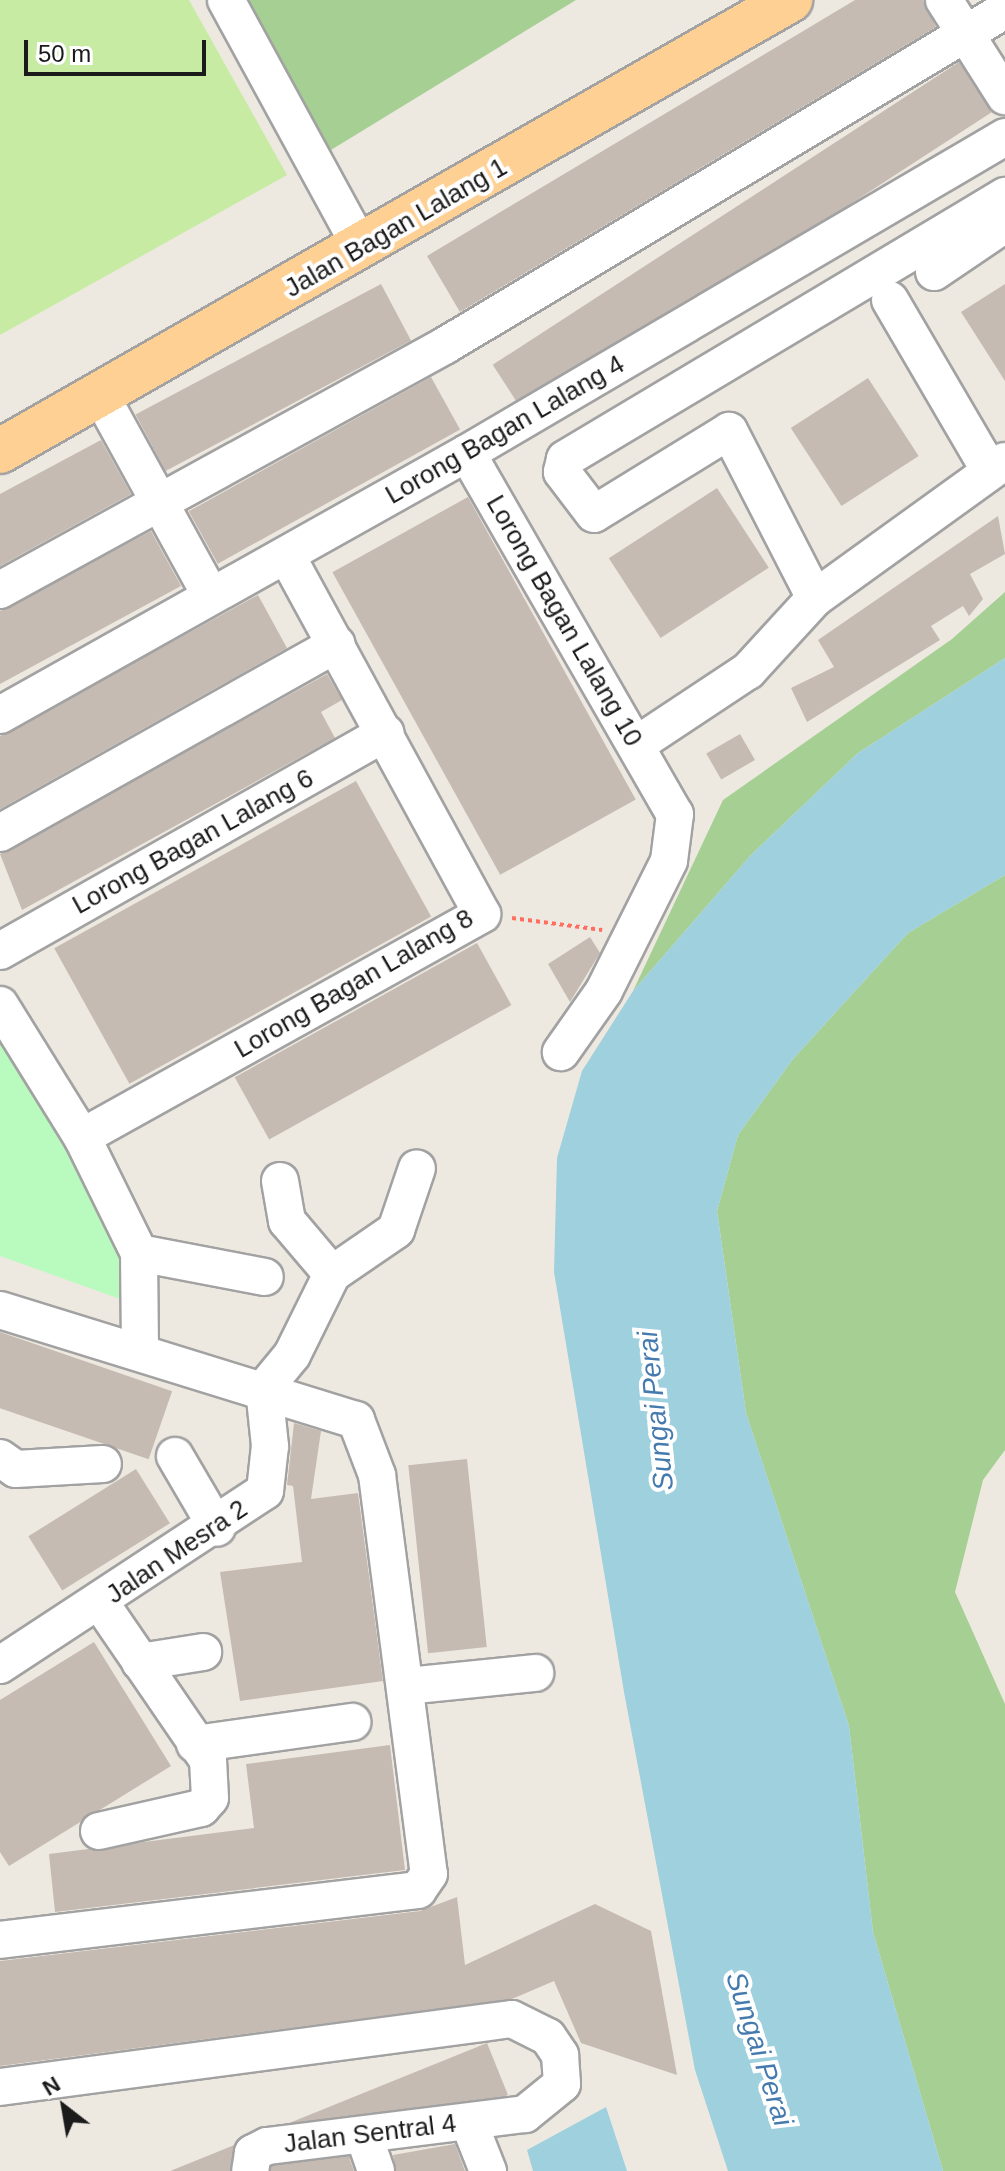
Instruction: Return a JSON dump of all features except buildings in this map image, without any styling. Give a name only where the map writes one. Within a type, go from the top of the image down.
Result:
[{"type":"main road","name":"Jalan Bagan Lalang 1","points":[[0,451],[361,248],[790,0]]},
{"type":"street","points":[[226,0],[361,248]]},
{"type":"street","points":[[944,0],[1005,96]]},
{"type":"street","points":[[0,590],[446,345],[1005,10]]},
{"type":"street","name":"Lorong Bagan Lalang 4","points":[[0,715],[467,453],[1005,137]]},
{"type":"street","points":[[815,598],[739,439],[729,431],[594,514],[562,472],[565,459],[1005,196]]},
{"type":"street","points":[[934,272],[1005,224]]},
{"type":"street","points":[[636,745],[748,671],[815,598],[998,466],[890,300]]},
{"type":"street","points":[[101,396],[211,596]]},
{"type":"street","name":"Lorong Bagan Lalang 10","points":[[467,453],[662,788],[676,837],[604,991],[561,1052]]},
{"type":"street","name":"Lorong Bagan Lalang 8","points":[[82,1137],[482,914],[287,556]]},
{"type":"street","points":[[0,833],[337,644]]},
{"type":"street","name":"Lorong Bagan Lalang 6","points":[[0,951],[386,733]]},
{"type":"street","points":[[0,1005],[82,1137],[139,1253],[140,1352]]},
{"type":"street","points":[[264,1389],[292,1355],[332,1274],[396,1230],[417,1168]]},
{"type":"street","points":[[280,1181],[287,1221],[332,1274]]},
{"type":"street","points":[[139,1253],[265,1277]]},
{"type":"street","points":[[0,1310],[264,1389],[356,1420],[371,1446],[406,1686],[429,1874],[418,1890],[0,1940]]},
{"type":"street","name":"Jalan Mesra 2","points":[[0,1665],[217,1528],[265,1491],[270,1446],[264,1389]]},
{"type":"street","points":[[175,1456],[217,1528]]},
{"type":"street","points":[[0,1458],[16,1469],[103,1464]]},
{"type":"street","points":[[99,1831],[201,1808],[210,1798],[208,1760],[101,1604]]},
{"type":"street","points":[[140,1662],[203,1652]]},
{"type":"street","points":[[406,1686],[535,1673]]},
{"type":"street","points":[[195,1744],[352,1722]]},
{"type":"street","points":[[0,2087],[512,2019],[548,2037],[560,2055],[562,2084],[550,2099],[525,2114],[469,2123]]},
{"type":"street","name":"Jalan Sentral 4","points":[[259,2159],[364,2136],[469,2123],[488,2171]]},
{"type":"street","points":[[364,2136],[376,2171]]},
{"type":"path","points":[[482,914],[631,930]]},
{"type":"green space","points":[[0,0],[189,0],[287,175],[0,335]]},
{"type":"green space","points":[[241,0],[576,0],[326,153]]},
{"type":"green space","points":[[1005,592],[1005,658],[858,753],[751,855],[633,991],[723,800],[952,639]]},
{"type":"green space","points":[[1005,875],[1005,1450],[983,1480],[955,1592],[1005,1704],[1005,2171],[943,2171],[873,1932],[849,1726],[746,1413],[717,1211],[738,1135],[793,1059],[908,933]]},
{"type":"green space","points":[[0,1039],[127,1253],[123,1300],[0,1256]]},
{"type":"water","name":"Sungai Perai","points":[[1005,658],[1005,875],[908,933],[793,1059],[738,1135],[717,1211],[746,1413],[849,1726],[873,1932],[943,2171],[728,2171],[695,2070],[624,1692],[554,1272],[557,1158],[582,1071],[633,991],[751,855],[858,753]]},
{"type":"water","points":[[606,2107],[627,2171],[533,2171],[527,2150]]}]
